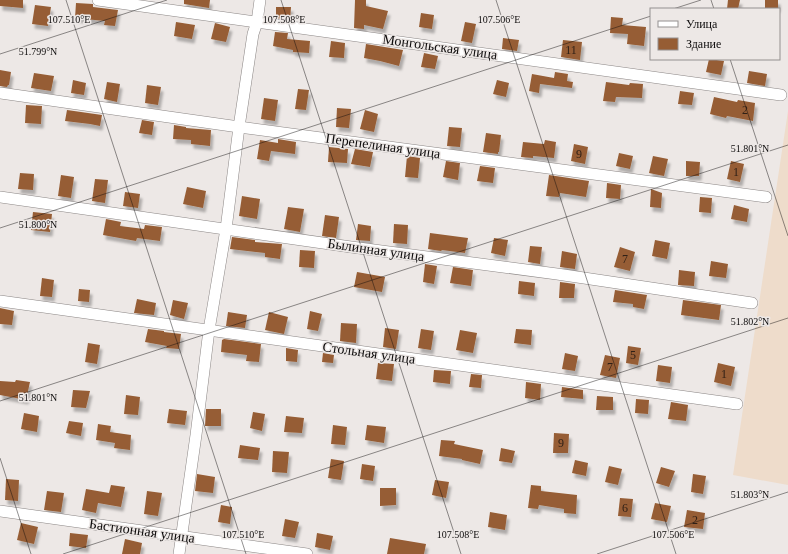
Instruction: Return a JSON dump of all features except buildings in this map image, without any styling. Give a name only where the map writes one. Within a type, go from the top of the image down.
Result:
[{"type":"street","name":"Монгольская улица","points":[[98,0],[781,95]]},
{"type":"street","points":[[179,554],[209,330],[226,228],[253,34],[257,22],[260,0]]},
{"type":"street","name":"Перепелиная улица","points":[[0,93],[239,127],[766,197]]},
{"type":"street","name":"Былинная улица","points":[[0,197],[359,248],[557,274],[752,303]]},
{"type":"street","name":"Стольная улица","points":[[0,301],[737,404]]},
{"type":"street","name":"Бастионная улица","points":[[0,511],[26,516],[307,554]]},
{"type":"shaded area","points":[[788,111],[788,485],[733,475]]}]
